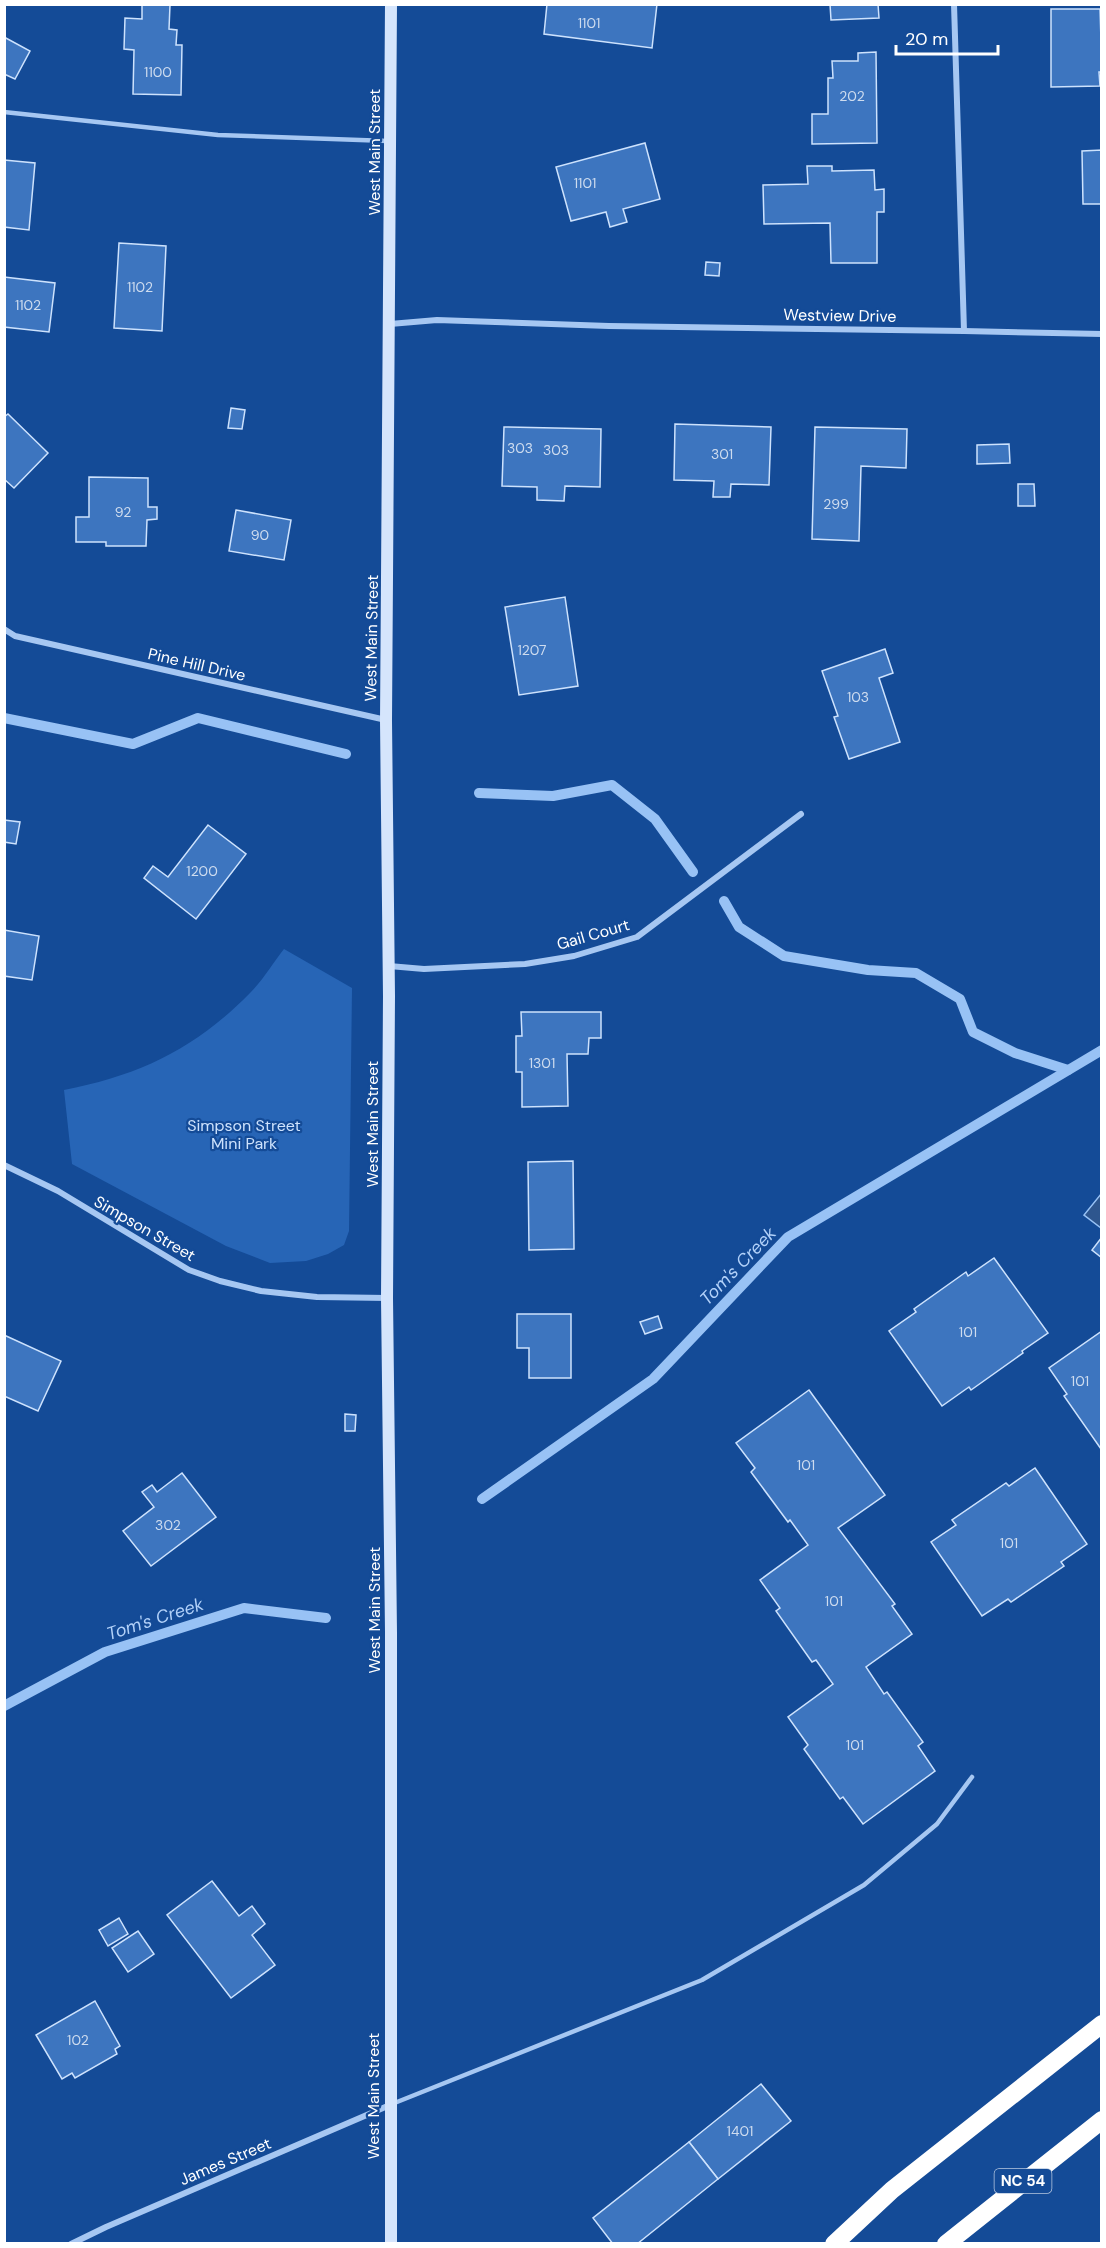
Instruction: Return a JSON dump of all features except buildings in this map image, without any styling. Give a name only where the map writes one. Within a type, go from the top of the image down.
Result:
[{"type":"highway","points":[[834,2244],[892,2190],[1101,2024]]},
{"type":"highway","name":"NC 54","points":[[946,2244],[1101,2120]]},
{"type":"main road","name":"West Main Street","points":[[391,4],[386,721],[389,966],[387,1298],[391,1632],[391,2244]]},
{"type":"street","points":[[954,4],[964,331]]},
{"type":"street","name":"Westview Drive","points":[[390,324],[437,320],[609,326],[1101,334]]},
{"type":"street","name":"Pine Hill Drive","points":[[4,630],[15,636],[386,721]]},
{"type":"street","name":"Gail Court","points":[[389,966],[424,969],[525,964],[574,956],[637,937],[801,814]]},
{"type":"street","name":"Simpson Street","points":[[4,1165],[58,1191],[189,1270],[220,1281],[261,1291],[317,1297],[387,1298]]},
{"type":"street","name":"James Street","points":[[71,2244],[390,2106]]},
{"type":"lane","points":[[4,112],[218,135],[391,141]]},
{"type":"lane","points":[[390,2106],[702,1980],[864,1885],[937,1824],[972,1777]]},
{"type":"green space","name":"Simpson Street Mini Park","points":[[284,949],[352,988],[349,1231],[344,1245],[328,1254],[306,1261],[270,1263],[226,1246],[72,1164],[64,1090],[92,1084],[142,1067],[187,1044],[229,1013],[250,993]]},
{"type":"shaded area","points":[[1101,1194],[1101,1228],[1084,1215]]},
{"type":"waterway","points":[[4,718],[133,744],[198,718],[346,754]]},
{"type":"waterway","points":[[479,793],[553,796],[612,785],[655,819],[693,872]]},
{"type":"waterway","points":[[724,901],[739,927],[784,956],[868,970],[916,973],[960,999],[973,1032],[1015,1053],[1068,1070]]},
{"type":"waterway","name":"Tom's Creek","points":[[482,1499],[653,1379],[788,1237],[1102,1050]]},
{"type":"waterway","name":"Tom's Creek","points":[[4,1706],[105,1652],[244,1608],[326,1618]]}]
